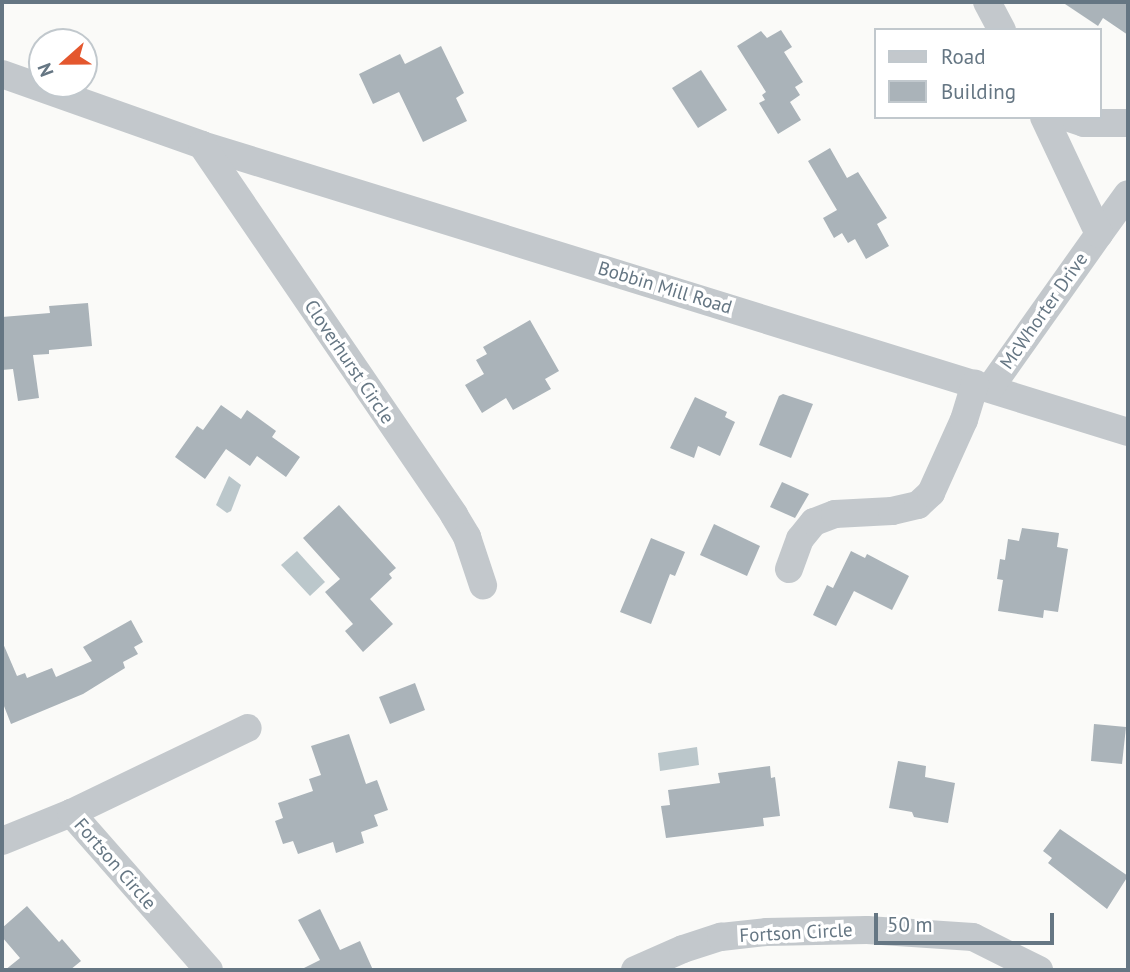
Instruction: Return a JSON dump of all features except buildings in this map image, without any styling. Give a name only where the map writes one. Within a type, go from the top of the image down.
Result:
[{"type":"street","points":[[988,2],[1001,28]]},
{"type":"street","name":"Bobbin Mill Road","points":[[2,74],[202,145],[1128,432]]},
{"type":"street","name":"McWhorter Drive","points":[[1046,119],[1099,234]]},
{"type":"street","points":[[1072,119],[1084,123],[1128,123]]},
{"type":"street","name":"Cloverhurst Circle","points":[[202,145],[454,515],[467,537],[483,585]]},
{"type":"street","name":"McWhorter Drive","points":[[789,569],[800,539],[814,522],[835,514],[892,511],[918,505],[931,493],[964,420],[983,386],[1128,194]]},
{"type":"street","points":[[71,813],[248,728]]},
{"type":"street","name":"Fortson Circle","points":[[2,841],[71,813],[209,970]]},
{"type":"street","name":"Fortson Circle","points":[[635,970],[683,949],[721,937],[766,932],[867,930],[973,937],[1039,970]]},
{"type":"shaded area","points":[[229,476],[241,485],[231,511],[227,513],[216,505]]},
{"type":"shaded area","points":[[297,551],[325,582],[310,596],[281,565]]},
{"type":"shaded area","points":[[697,747],[699,765],[660,771],[658,753]]}]
